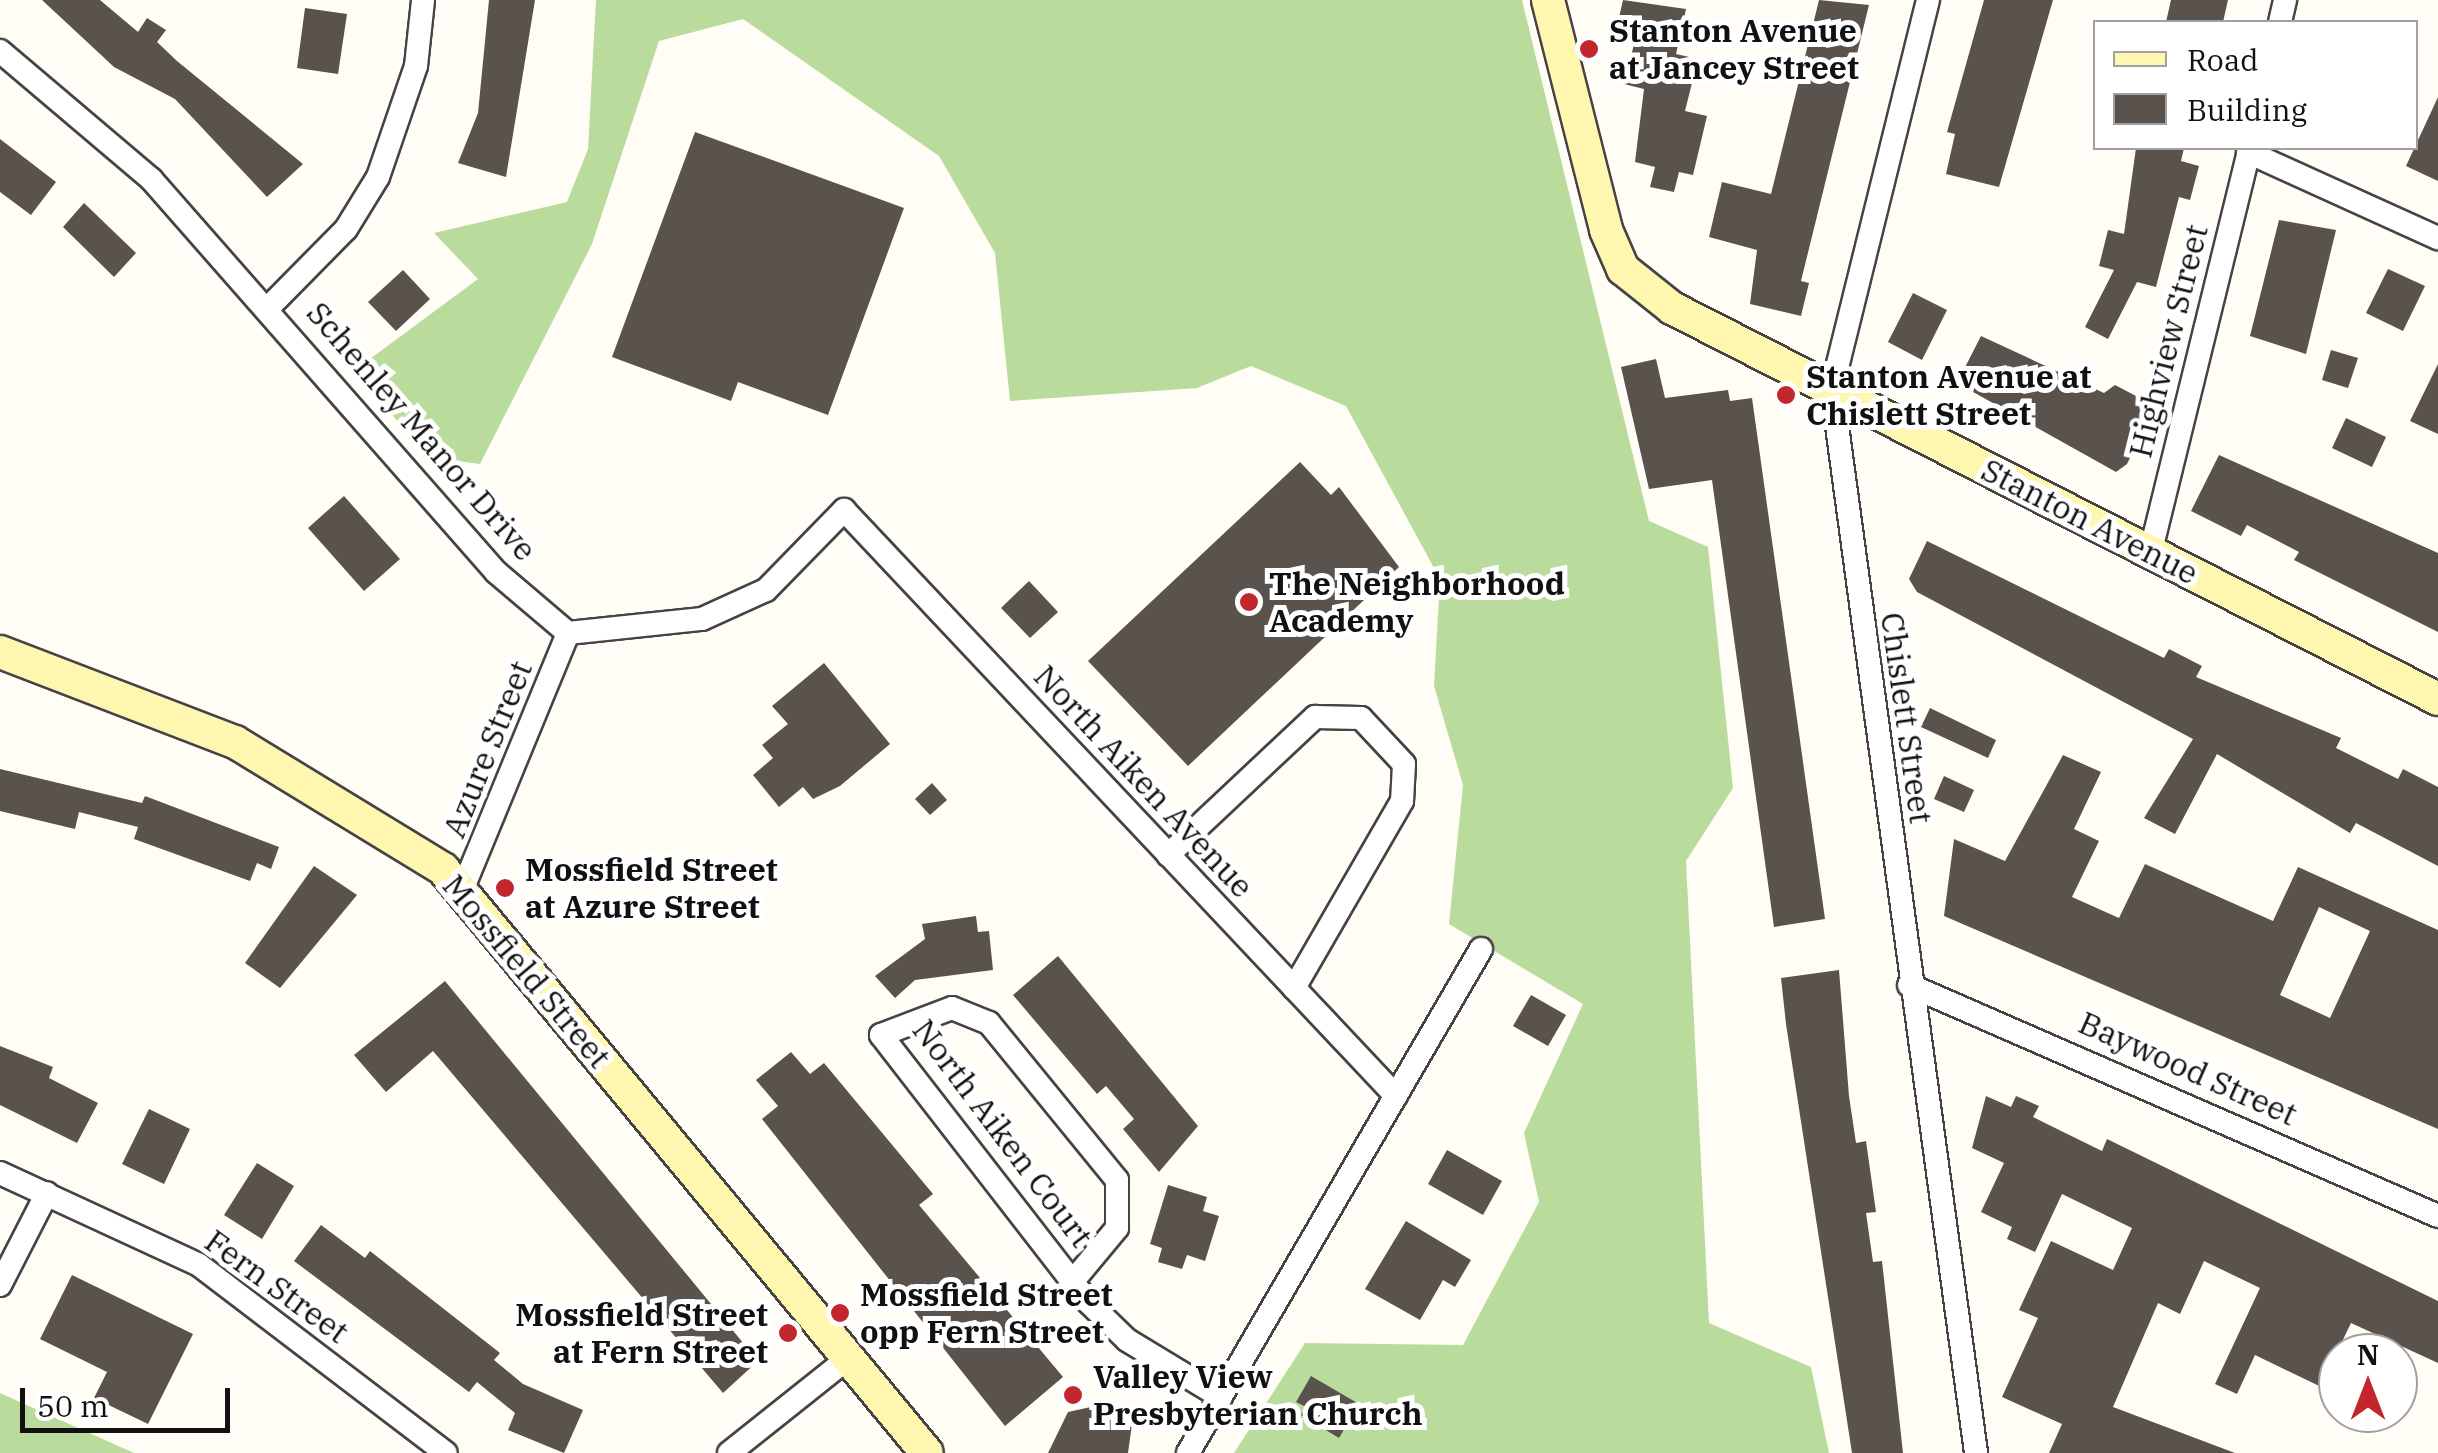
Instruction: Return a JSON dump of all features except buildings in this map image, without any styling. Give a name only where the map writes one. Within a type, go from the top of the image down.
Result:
[{"type":"street","points":[[270,306],[346,229],[378,178],[416,66],[423,0]]},
{"type":"street","name":"Stanton Avenue","points":[[1548,0],[1623,269],[1672,308],[2438,699]]},
{"type":"street","points":[[1557,36],[1566,0]]},
{"type":"street","name":"Chislett Street","points":[[1928,0],[1832,389],[1908,985],[1976,1453]]},
{"type":"street","name":"Schenley Manor Drive","points":[[0,51],[151,179],[270,306],[496,572],[568,633]]},
{"type":"street","points":[[2249,150],[2438,238]]},
{"type":"street","name":"Highview Street","points":[[2151,550],[2249,150]]},
{"type":"street","name":"North Aiken Avenue","points":[[568,633],[702,619],[766,590],[844,510],[1396,1096]]},
{"type":"street","name":"Azure Street","points":[[463,888],[568,633]]},
{"type":"street","name":"Mossfield Street","points":[[6,658],[235,742],[463,888],[927,1453]]},
{"type":"street","points":[[1168,855],[1315,717],[1361,718],[1404,764],[1402,800],[1294,988]]},
{"type":"street","points":[[1188,1453],[1481,949]]},
{"type":"street","name":"Baywood Street","points":[[1908,985],[2438,1216]]},
{"type":"street","name":"North Aiken Court","points":[[1073,1281],[1117,1228],[1117,1180],[988,1022],[952,1008],[882,1035],[1073,1281],[1127,1340],[1220,1396]]},
{"type":"street","name":"Fern Street","points":[[0,1173],[199,1265],[446,1453]]},
{"type":"street","points":[[0,1285],[48,1193]]},
{"type":"street","points":[[729,1453],[847,1359]]},
{"type":"green space","points":[[596,0],[1522,0],[1649,521],[1708,547],[1733,788],[1686,861],[1709,1323],[1811,1367],[1829,1453],[1234,1453],[1305,1343],[1463,1345],[1539,1202],[1524,1133],[1583,1004],[1449,924],[1463,785],[1434,686],[1440,579],[1346,406],[1251,366],[1197,388],[1010,401],[995,253],[939,156],[743,19],[659,41],[592,244],[480,464],[427,457],[355,370],[478,279],[434,233],[567,202],[588,149]]},
{"type":"green space","points":[[0,1393],[134,1453],[0,1453]]},
{"type":"place","name":"Stanton Avenue at Jancey Street","points":[[1589,49]]},
{"type":"place","name":"Stanton Avenue at Chislett Street","points":[[1786,395]]},
{"type":"place","name":"The Neighborhood Academy","points":[[1249,602]]},
{"type":"place","name":"Mossfield Street at Azure Street","points":[[505,888]]},
{"type":"place","name":"Mossfield Street opp Fern Street","points":[[840,1313]]},
{"type":"place","name":"Mossfield Street at Fern Street","points":[[788,1333]]},
{"type":"place","name":"Valley View Presbyterian Church","points":[[1073,1395]]}]
